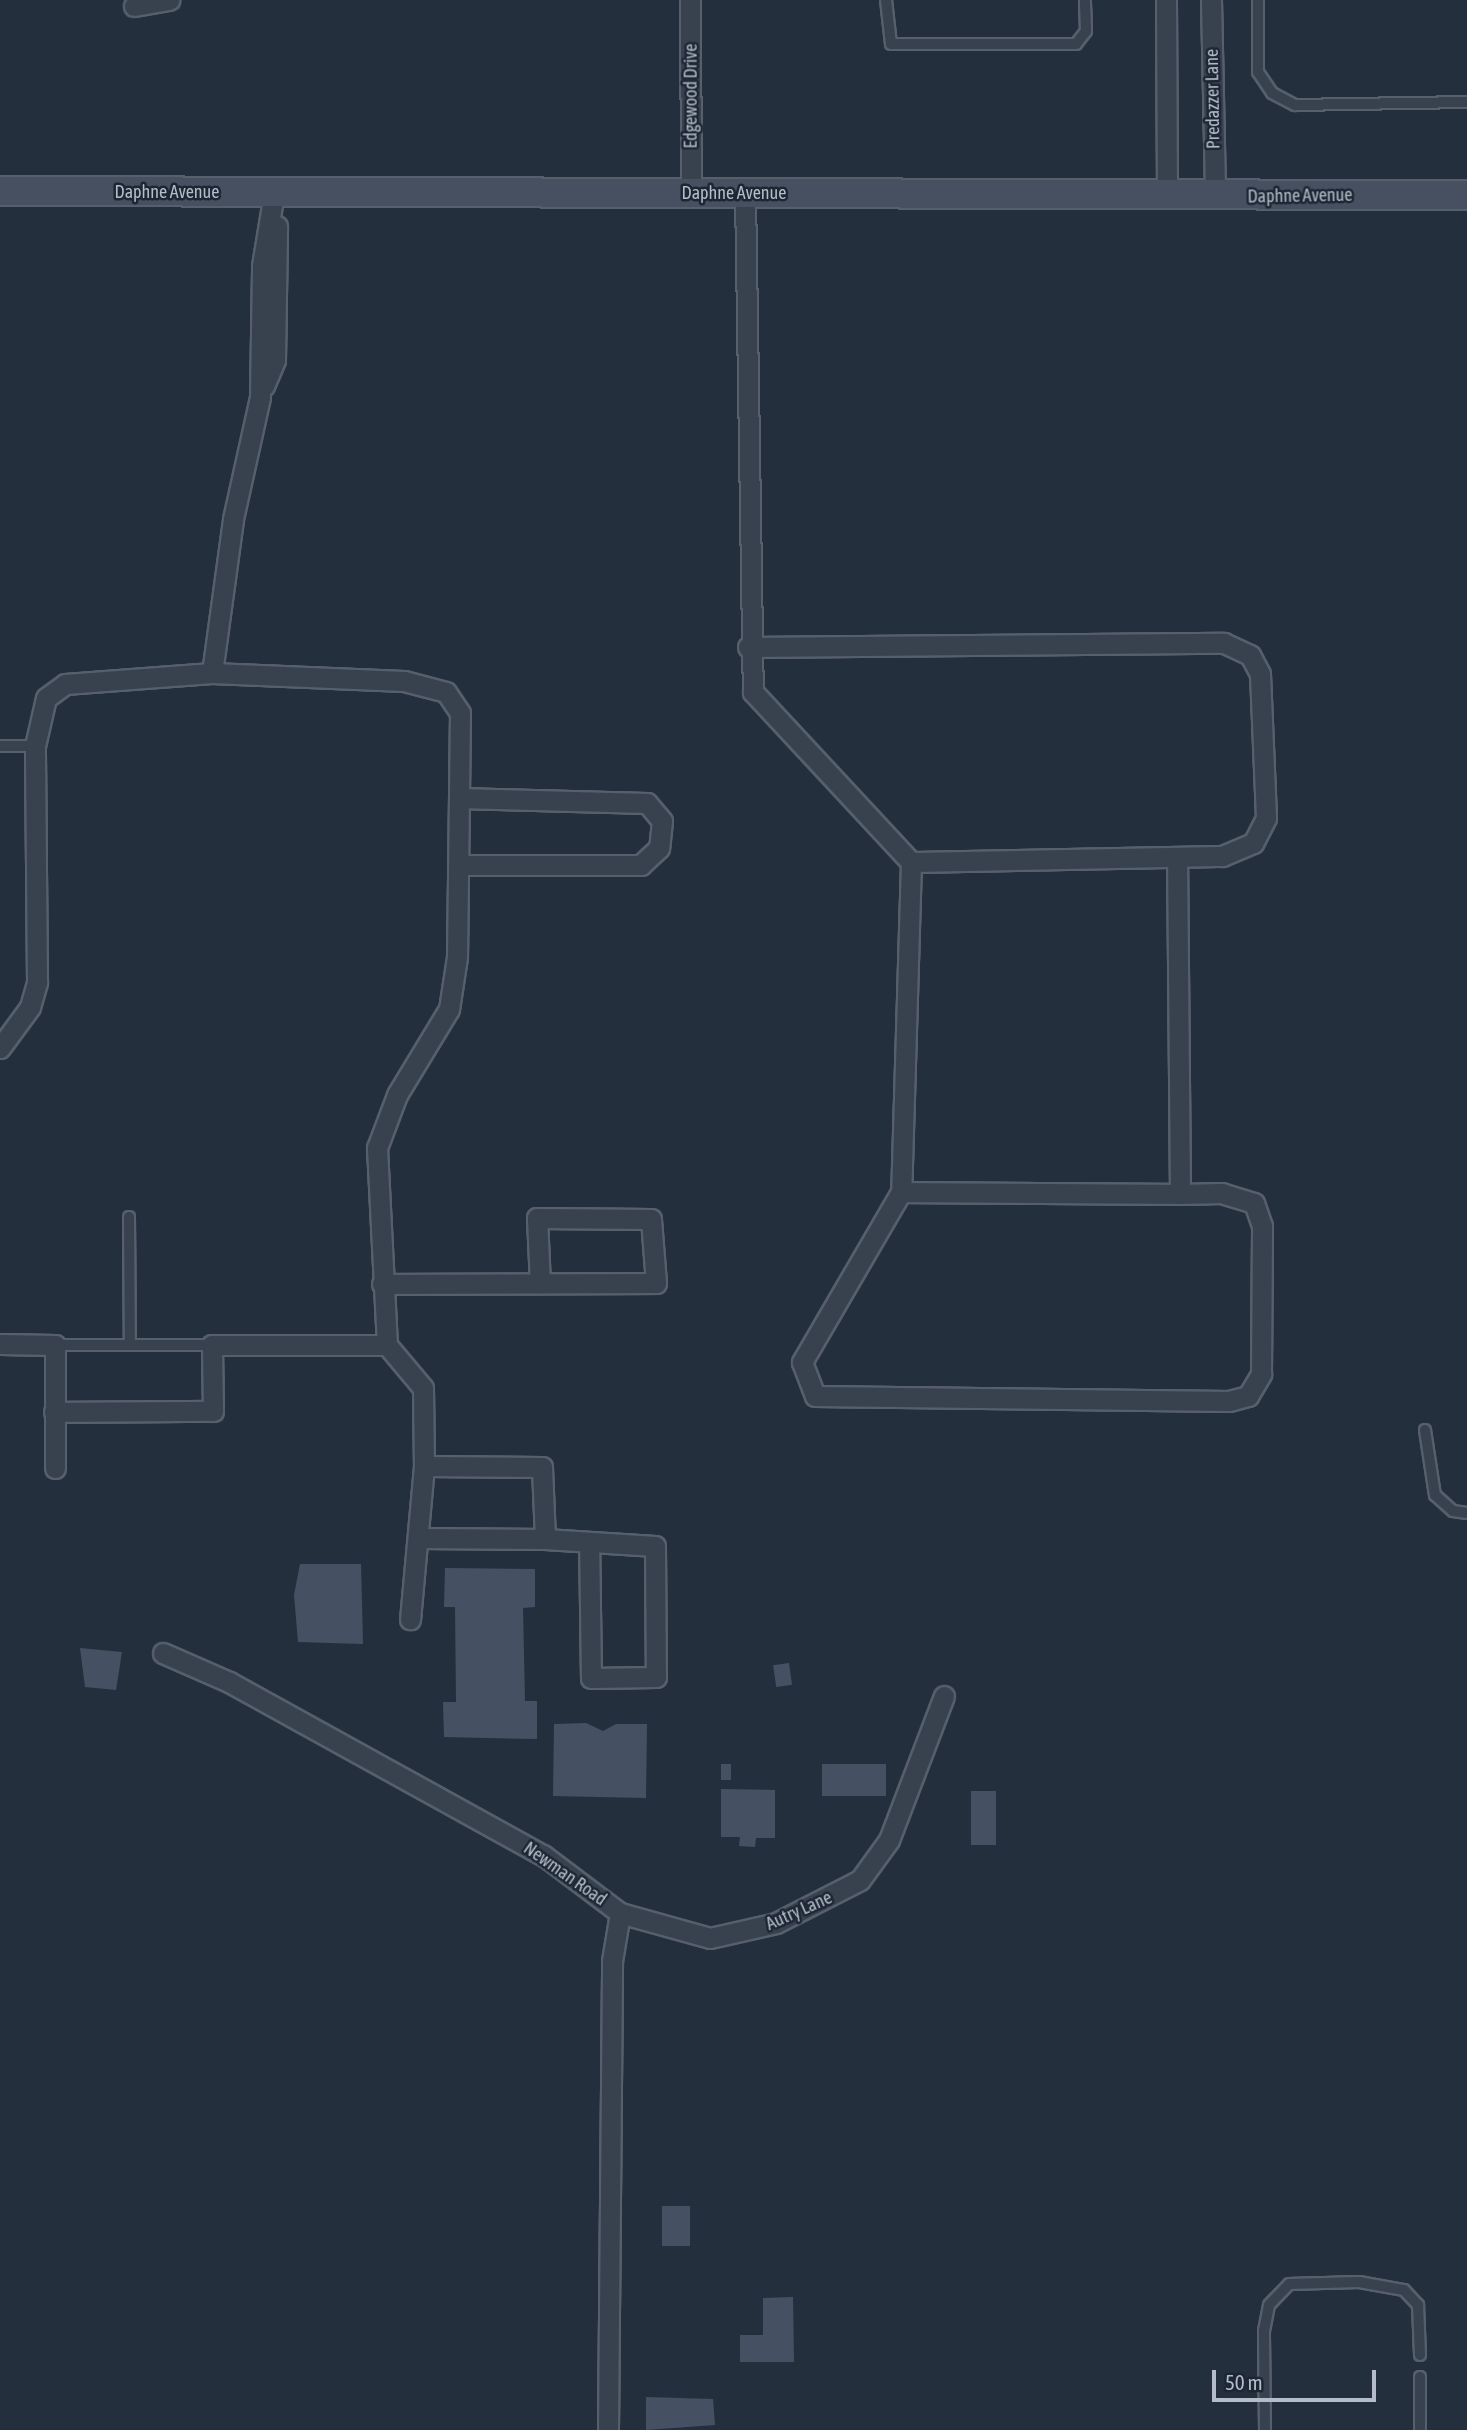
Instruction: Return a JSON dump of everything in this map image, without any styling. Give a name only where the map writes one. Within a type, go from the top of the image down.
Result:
[{"type":"street","points":[[134,6],[169,0]]},
{"type":"street","name":"Edgewood Drive","points":[[690,0],[691,193]]},
{"type":"street","points":[[1166,0],[1167,196]]},
{"type":"street","name":"Predazzer Lane","points":[[1211,0],[1215,197]]},
{"type":"street","name":"Daphne Avenue","points":[[0,191],[1215,197],[1467,195]]},
{"type":"street","points":[[212,673],[233,519],[260,397],[262,266],[274,193]]},
{"type":"street","points":[[745,193],[748,647],[753,692],[775,722],[911,862],[901,1192],[802,1362],[815,1396],[1229,1401],[1248,1396],[1262,1374],[1262,1226],[1254,1203],[1222,1193],[901,1192]]},
{"type":"street","points":[[748,647],[1224,643],[1250,655],[1260,674],[1266,818],[1253,843],[1222,856],[911,862]]},
{"type":"street","points":[[0,1048],[30,1007],[37,982],[35,746],[46,698],[65,684],[212,673],[404,681],[446,692],[460,713],[459,865],[449,1009],[397,1095],[377,1148],[387,1345],[422,1388],[424,1466],[410,1619]]},
{"type":"street","points":[[459,798],[646,803],[662,821],[659,848],[641,865],[459,865]]},
{"type":"street","points":[[1177,858],[1180,1194]]},
{"type":"street","points":[[382,1284],[656,1283],[651,1219],[537,1218],[540,1283]]},
{"type":"street","points":[[0,1344],[55,1345],[55,1468]]},
{"type":"street","points":[[54,1412],[213,1411],[212,1345],[387,1345]]},
{"type":"street","points":[[424,1466],[542,1466],[545,1539]]},
{"type":"street","points":[[419,1538],[545,1539],[655,1546],[656,1677],[591,1678],[589,1543]]},
{"type":"street","name":"Newman Road","points":[[163,1653],[229,1682],[543,1855],[620,1913],[612,1961],[608,2430]]},
{"type":"street","name":"Autry Lane","points":[[620,1913],[687,1934],[733,1937],[820,1906],[860,1880],[889,1840],[944,1696]]},
{"type":"lane","points":[[886,0],[891,44],[1076,44],[1086,31],[1086,0]]},
{"type":"lane","points":[[1258,0],[1258,72],[1272,93],[1295,105],[1467,102]]},
{"type":"lane","points":[[0,746],[35,746]]},
{"type":"lane","points":[[129,1217],[130,1345]]},
{"type":"lane","points":[[55,1345],[212,1345]]},
{"type":"lane","points":[[1425,1430],[1435,1495],[1452,1511],[1467,1513]]},
{"type":"lane","points":[[1265,2430],[1264,2331],[1269,2305],[1289,2284],[1359,2282],[1404,2290],[1418,2305],[1420,2355]]},
{"type":"lane","points":[[1420,2377],[1420,2430]]},
{"type":"building","points":[[300,1564],[361,1564],[363,1644],[298,1642],[294,1595]]},
{"type":"building","points":[[445,1568],[535,1569],[535,1607],[523,1608],[525,1701],[537,1701],[537,1739],[444,1737],[443,1702],[456,1702],[455,1607],[444,1607]]},
{"type":"building","points":[[80,1648],[122,1652],[116,1690],[85,1687]]},
{"type":"building","points":[[789,1663],[792,1685],[776,1687],[773,1665]]},
{"type":"building","points":[[586,1723],[603,1731],[616,1724],[647,1724],[646,1798],[553,1796],[554,1724]]},
{"type":"building","points":[[721,1764],[731,1764],[731,1780],[721,1780]]},
{"type":"building","points":[[822,1764],[886,1764],[886,1796],[822,1796]]},
{"type":"building","points":[[721,1789],[775,1790],[775,1838],[756,1838],[755,1847],[739,1846],[740,1837],[721,1837]]},
{"type":"building","points":[[971,1791],[996,1791],[996,1845],[971,1845]]},
{"type":"building","points":[[662,2206],[690,2206],[690,2246],[662,2246]]},
{"type":"building","points":[[793,2297],[794,2362],[740,2362],[740,2335],[763,2335],[763,2298]]},
{"type":"building","points":[[646,2397],[713,2399],[715,2425],[646,2430]]}]
